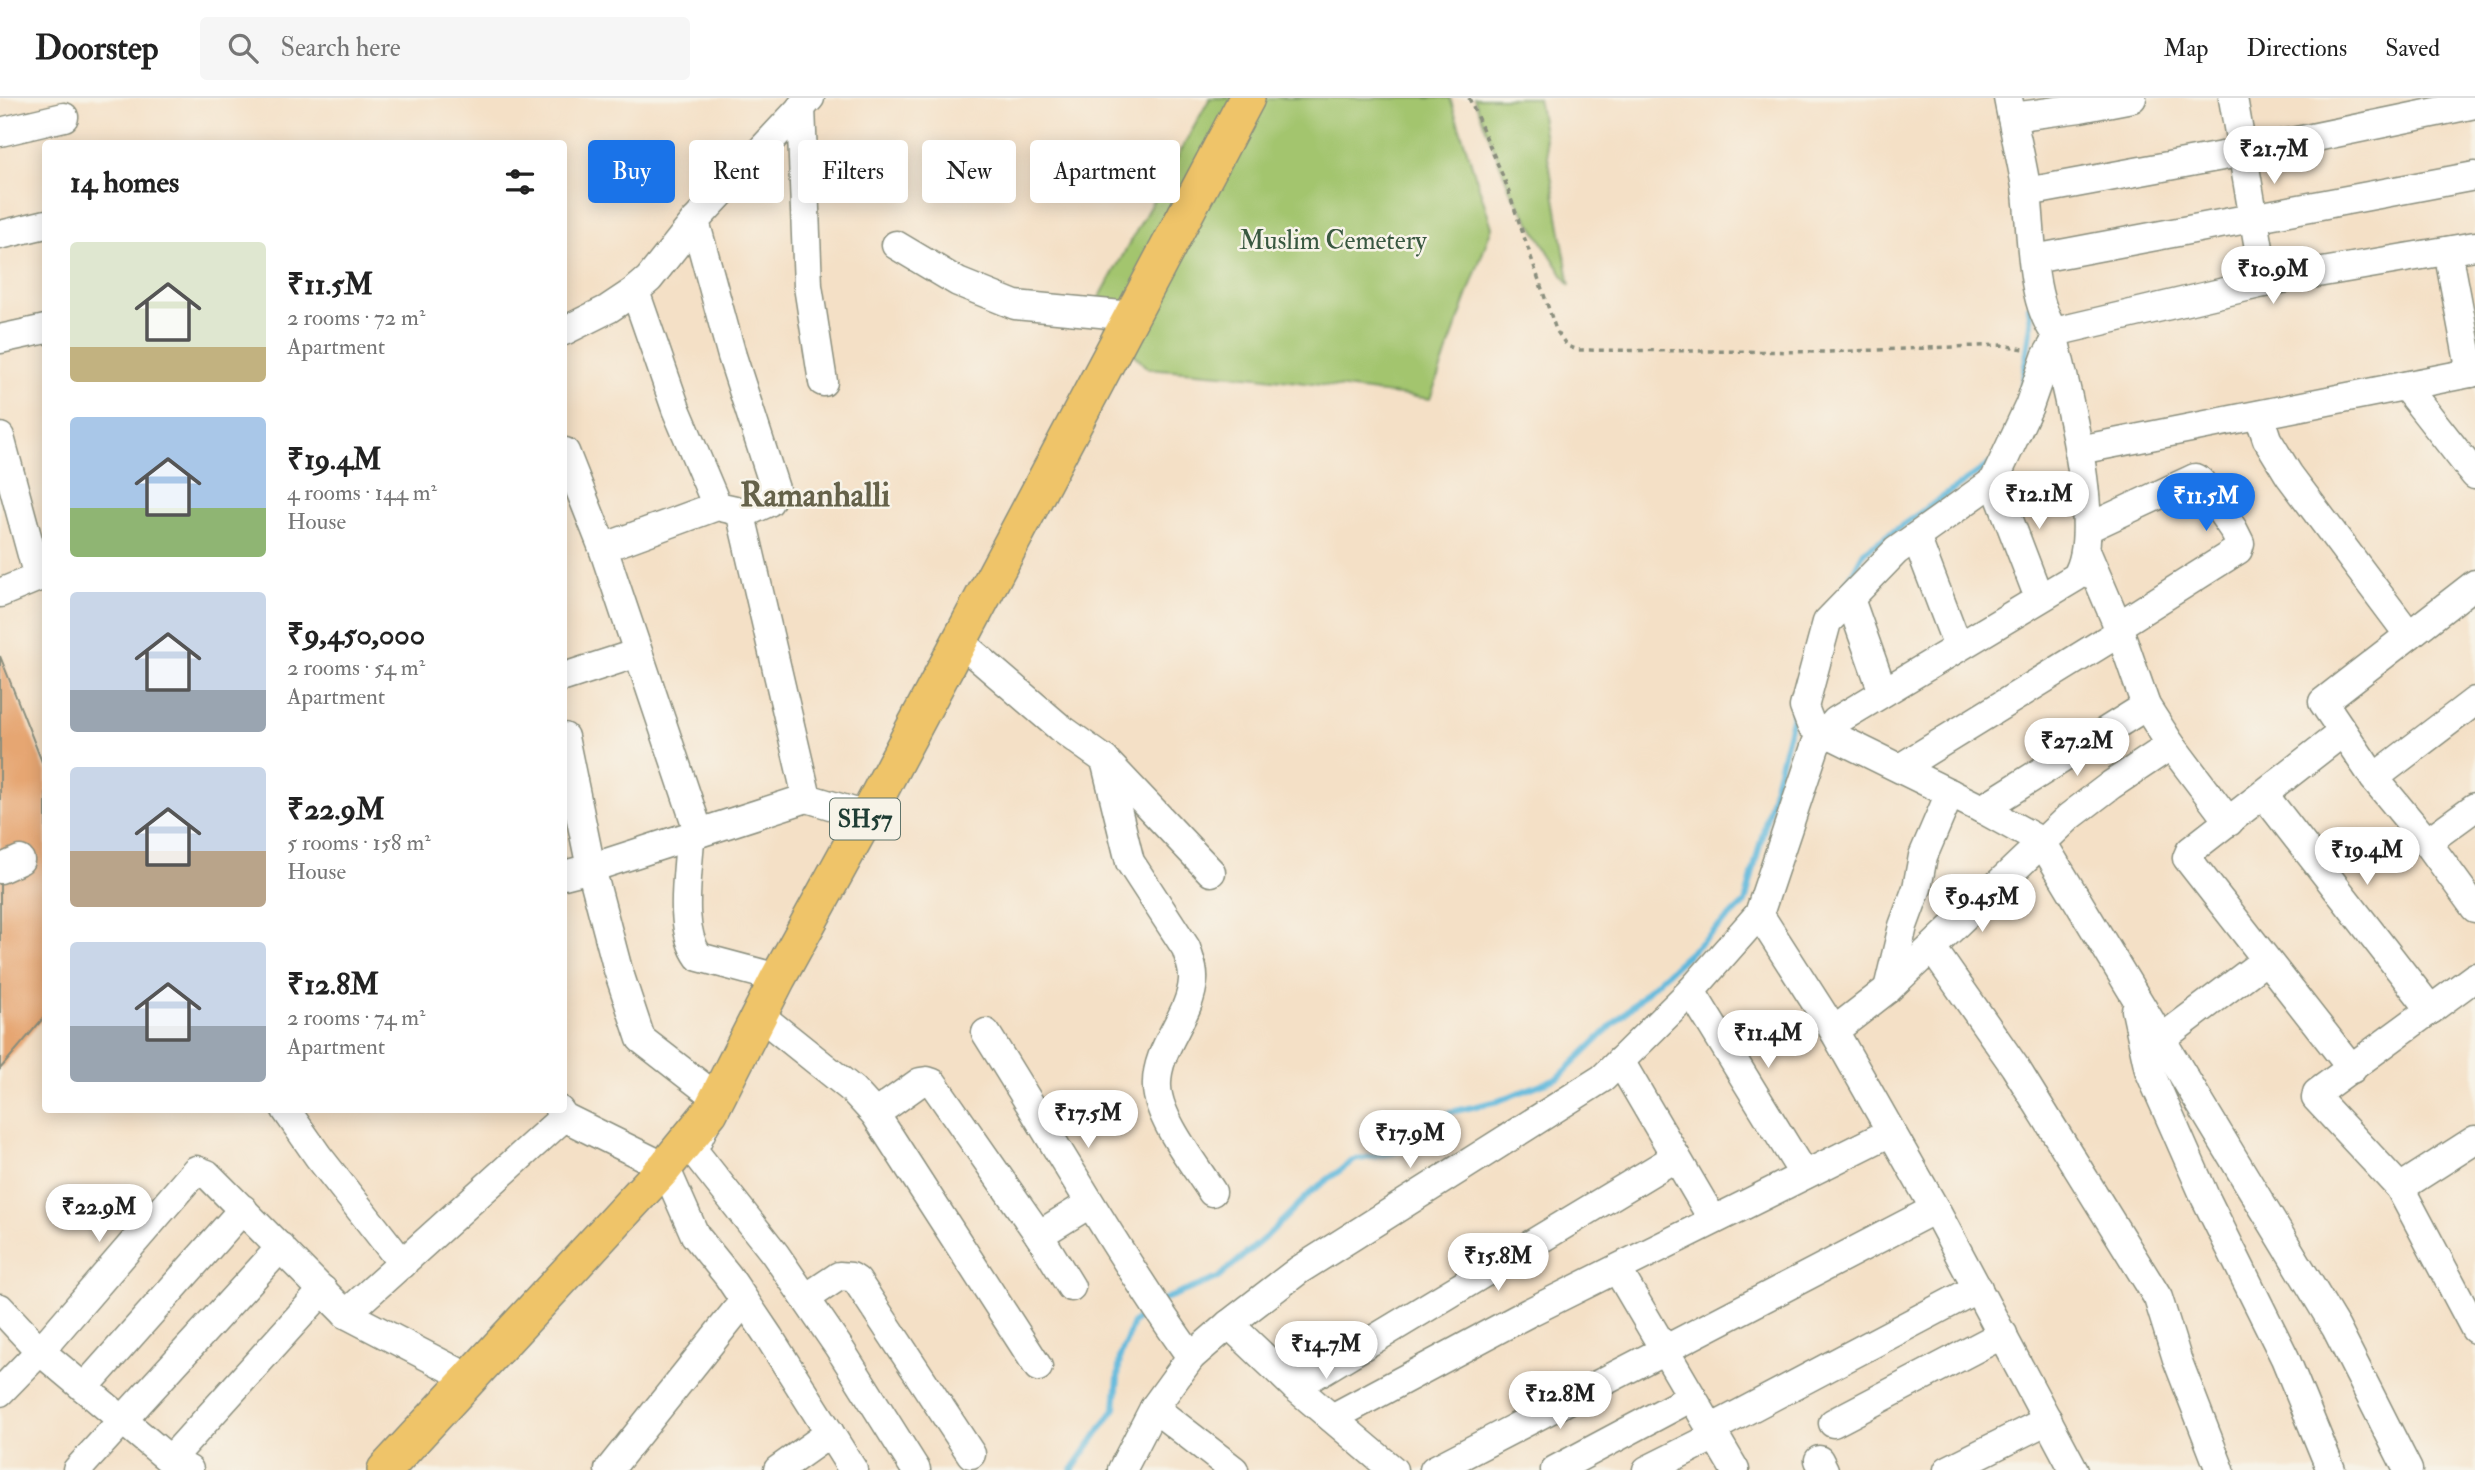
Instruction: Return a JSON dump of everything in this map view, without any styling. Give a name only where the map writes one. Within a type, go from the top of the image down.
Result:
[{"type":"main road","name":"SH57","points":[[386,1470],[407,1457],[471,1379],[665,1167],[714,1105],[776,982],[867,816],[1247,98]]},
{"type":"street","points":[[2132,98],[2080,108],[2010,108],[2026,192],[2042,309],[2056,338],[2079,450],[2087,539],[2146,706],[2171,745],[2229,822]]},
{"type":"street","points":[[2233,98],[2265,283]]},
{"type":"street","points":[[567,330],[608,309],[649,279],[695,221],[806,102]]},
{"type":"street","points":[[806,102],[808,286],[823,382]]},
{"type":"street","points":[[2026,192],[2244,152],[2475,104]]},
{"type":"street","points":[[0,132],[64,117]]},
{"type":"street","points":[[2034,259],[2475,176]]},
{"type":"street","points":[[603,548],[769,502],[775,489],[732,356],[695,221]]},
{"type":"street","points":[[0,235],[42,225]]},
{"type":"street","points":[[896,245],[957,282],[1015,305],[1132,316]]},
{"type":"street","points":[[2079,450],[2473,372],[2461,249],[2265,283],[2063,330],[2046,357],[2029,406],[1994,481],[1896,551],[1828,622],[1804,707],[1811,725],[1982,809],[2042,842],[2336,1328],[2408,1470]]},
{"type":"street","points":[[635,291],[676,408],[729,511],[807,799]]},
{"type":"street","points":[[0,339],[42,330]]},
{"type":"street","points":[[2405,386],[2475,475]]},
{"type":"street","points":[[2259,415],[2267,439],[2289,475],[2409,635]]},
{"type":"street","points":[[0,437],[42,575],[0,593]]},
{"type":"street","points":[[567,457],[603,548],[639,653],[695,834],[687,913],[688,936],[692,947],[699,957],[776,982],[762,1017],[853,1090],[875,1114],[1038,1367]]},
{"type":"street","points":[[1122,1470],[1154,1408],[1191,1357],[1229,1324],[1299,1270],[1603,1078],[1691,991],[1759,914],[1816,744],[1836,721],[2076,577],[2087,539],[2195,478],[2200,481],[2240,544],[2238,550],[1900,768]]},
{"type":"street","points":[[1994,481],[2039,598]]},
{"type":"street","points":[[1916,537],[1958,647]]},
{"type":"street","points":[[2475,583],[2323,702],[2374,778],[2427,842],[2475,908]]},
{"type":"street","points":[[1850,599],[1884,692]]},
{"type":"street","points":[[959,641],[1059,727],[1105,760],[1210,872]]},
{"type":"street","points":[[567,676],[639,653]]},
{"type":"street","points":[[2374,778],[2475,701]]},
{"type":"street","points":[[1982,809],[2146,706]]},
{"type":"street","points":[[2343,732],[2190,851],[2187,858],[2352,1069]]},
{"type":"street","points":[[1834,1031],[1888,989],[2042,842],[2090,801],[2171,745]]},
{"type":"street","points":[[567,752],[591,868],[618,970],[641,1039],[714,1105],[693,1150],[806,1298],[916,1470]]},
{"type":"street","points":[[1105,760],[1130,862],[1186,948],[1191,964],[1191,993],[1159,1066],[1157,1087],[1168,1121],[1212,1192]]},
{"type":"street","points":[[1888,989],[1903,926],[1917,888],[1923,856],[1950,793]]},
{"type":"street","points":[[2264,795],[2431,1010]]},
{"type":"street","points":[[567,875],[807,799],[867,816]]},
{"type":"street","points":[[2427,842],[2475,807]]},
{"type":"street","points":[[1759,914],[1834,1031],[1935,1209],[2074,1470]]},
{"type":"street","points":[[1932,948],[2015,1068],[2158,1298],[2176,1359],[2220,1470]]},
{"type":"street","points":[[2161,1039],[2266,960]]},
{"type":"street","points":[[2475,977],[2317,1093],[2316,1098],[2400,1188],[2475,1329]]},
{"type":"street","points":[[2131,989],[2149,1070],[2205,1197],[2285,1359],[2331,1470]]},
{"type":"street","points":[[1691,991],[1804,1175]]},
{"type":"street","points":[[986,1033],[1060,1149],[1089,1204],[1191,1357]]},
{"type":"street","points":[[1620,1061],[1713,1220]]},
{"type":"street","points":[[875,1114],[920,1082],[933,1083],[1039,1235],[1071,1287]]},
{"type":"street","points":[[288,1113],[318,1156],[403,1264]]},
{"type":"street","points":[[346,1314],[403,1264],[561,1113],[665,1167],[695,1235],[744,1301],[853,1470]]},
{"type":"street","points":[[1332,1418],[1617,1269],[1891,1132]]},
{"type":"street","points":[[2400,1188],[2475,1140]]},
{"type":"street","points":[[1294,1387],[1676,1157]]},
{"type":"street","points":[[0,1392],[40,1351],[196,1170],[207,1174],[346,1314],[471,1379]]},
{"type":"street","points":[[1039,1235],[1089,1204]]},
{"type":"street","points":[[84,1388],[243,1209]]},
{"type":"street","points":[[1434,1470],[1935,1209]]},
{"type":"street","points":[[77,1470],[281,1247]]},
{"type":"street","points":[[1617,1269],[1735,1470]]},
{"type":"street","points":[[806,1298],[839,1276],[851,1277],[857,1281],[971,1454]]},
{"type":"street","points":[[1647,1470],[1978,1287]]},
{"type":"street","points":[[0,1307],[40,1351],[180,1465],[323,1290]]},
{"type":"street","points":[[609,1470],[744,1301]]},
{"type":"street","points":[[1229,1324],[1294,1387],[1393,1470]]},
{"type":"street","points":[[1833,1423],[2003,1334]]},
{"type":"street","points":[[1555,1470],[1692,1398]]},
{"type":"street","points":[[1154,1408],[1234,1470]]},
{"type":"street","points":[[1948,1470],[2049,1420]]},
{"type":"street","points":[[778,1470],[830,1433]]},
{"type":"path","points":[[1469,98],[1504,181],[1556,330],[1567,346],[1577,350],[1814,352],[2001,345],[2017,347]]},
{"type":"green space","name":"Muslim Cemetery","points":[[1210,98],[1450,98],[1492,227],[1430,399],[1258,377],[1147,368],[1092,311],[1152,203],[1180,203],[1180,152]]},
{"type":"green space","points":[[1474,98],[1538,98],[1570,286],[1511,192]]},
{"type":"building","points":[[0,656],[42,762],[42,1020],[0,1069]]},
{"type":"waterway","points":[[2022,387],[2031,324],[2029,307]]},
{"type":"waterway","points":[[1845,586],[1864,552],[1990,464]]},
{"type":"waterway","points":[[1160,1301],[1218,1278],[1269,1234],[1312,1191],[1354,1160],[1394,1153],[1451,1112],[1498,1101],[1559,1077],[1661,978],[1745,903],[1794,711]]},
{"type":"waterway","points":[[1072,1470],[1115,1408],[1120,1357],[1133,1323],[1149,1310]]},
{"type":"district","name":"Ramanhalli","points":[[815,495]]}]
